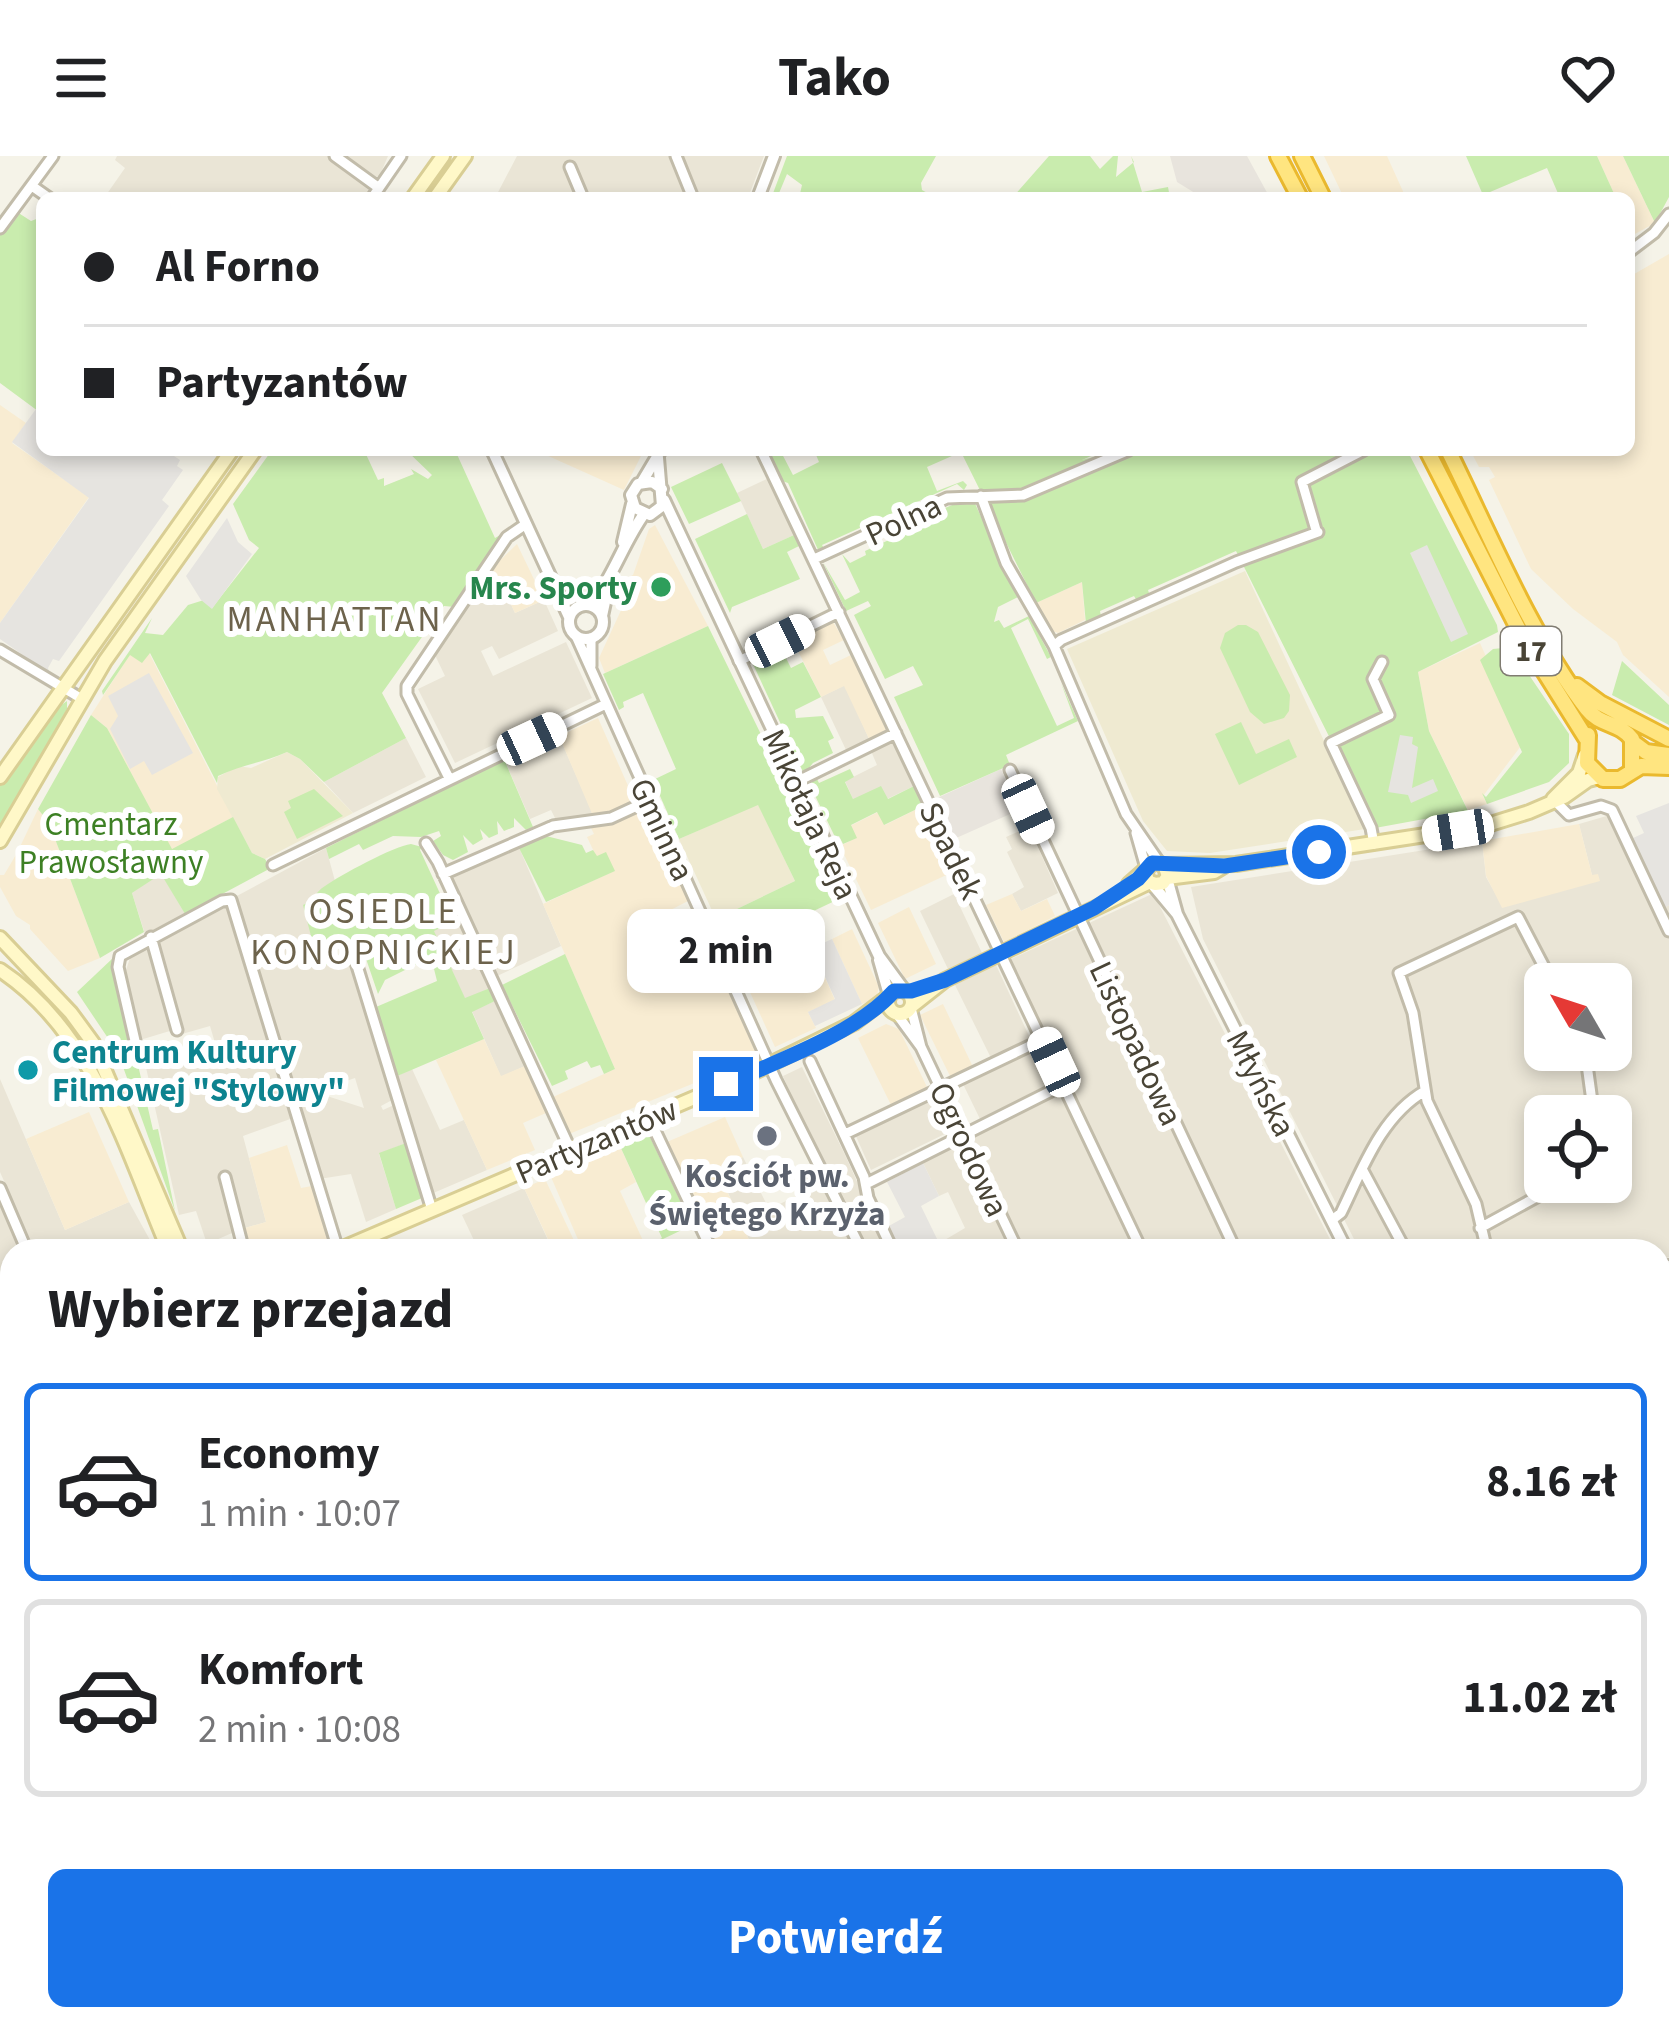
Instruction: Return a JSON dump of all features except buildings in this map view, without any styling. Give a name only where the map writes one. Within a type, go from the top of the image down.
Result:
[{"type":"highway","points":[[1278,156],[1297,192]]},
{"type":"highway","points":[[1302,156],[1320,192]]},
{"type":"highway","name":"17","points":[[1430,456],[1522,636],[1586,738]]},
{"type":"highway","name":"17","points":[[1451,456],[1524,605],[1592,716],[1624,729],[1646,752],[1669,755]]},
{"type":"highway","points":[[1569,679],[1600,703],[1669,739]]},
{"type":"highway","points":[[1607,724],[1595,727],[1586,738],[1585,755],[1600,778],[1616,780],[1641,766],[1669,766]]},
{"type":"highway","points":[[1632,771],[1634,743]]},
{"type":"main road","points":[[417,192],[443,156]]},
{"type":"main road","points":[[439,192],[465,156]]},
{"type":"main road","points":[[0,776],[228,456]]},
{"type":"main road","points":[[0,842],[82,699],[251,456]]},
{"type":"main road","points":[[1553,799],[1579,773],[1585,755]]},
{"type":"main road","points":[[945,980],[1155,873],[1502,822],[1600,778]]},
{"type":"main road","points":[[1155,873],[1200,873],[1225,866]]},
{"type":"main road","points":[[0,938],[71,1013],[100,1058],[177,1239]]},
{"type":"main road","points":[[0,970],[38,999],[78,1050],[164,1239]]},
{"type":"main road","name":"Partyzantów","points":[[854,1023],[911,1007],[945,980]]},
{"type":"main road","name":"Partyzantów","points":[[365,1239],[769,1064],[854,1023],[889,996],[945,980]]},
{"type":"main road","points":[[905,990],[911,1007]]},
{"type":"main road","points":[[889,996],[895,1013]]},
{"type":"street","points":[[0,228],[53,156]]},
{"type":"street","points":[[335,156],[379,188]]},
{"type":"street","points":[[384,156],[392,169]]},
{"type":"street","points":[[376,192],[401,156]]},
{"type":"street","points":[[676,156],[691,192]]},
{"type":"street","points":[[760,192],[774,156]]},
{"type":"street","points":[[570,167],[580,192]]},
{"type":"street","points":[[32,186],[40,192]]},
{"type":"street","points":[[1635,248],[1669,214]]},
{"type":"street","points":[[495,456],[570,628],[577,636],[591,638],[601,630],[633,491],[658,456]]},
{"type":"street","name":"Mikołaja Reja","points":[[659,456],[663,495],[682,541],[879,956],[889,996]]},
{"type":"street","name":"Spadek","points":[[764,456],[1136,1239]]},
{"type":"street","name":"Polna","points":[[814,559],[946,498],[1023,495],[1115,456]]},
{"type":"street","points":[[1054,646],[1317,531],[1302,482],[1352,456]]},
{"type":"street","points":[[623,546],[663,495],[652,482],[642,482]]},
{"type":"street","name":"Młyńska","points":[[981,496],[1014,578],[1054,646],[1155,873],[1341,1239]]},
{"type":"street","points":[[632,504],[648,514]]},
{"type":"street","name":"Mikołaja Reja","points":[[648,514],[682,541]]},
{"type":"street","points":[[449,778],[407,686],[500,548],[526,524]]},
{"type":"street","points":[[547,571],[602,617]]},
{"type":"street","points":[[569,617],[610,579]]},
{"type":"street","points":[[739,662],[839,612]]},
{"type":"street","name":"Gminna","points":[[577,636],[769,1064],[856,1239]]},
{"type":"street","name":"Gminna","points":[[591,638],[591,666]]},
{"type":"street","points":[[0,650],[82,699]]},
{"type":"street","points":[[1374,844],[1331,743],[1389,715],[1373,679],[1382,662]]},
{"type":"street","points":[[273,865],[606,704]]},
{"type":"street","points":[[796,782],[896,733]]},
{"type":"street","name":"Listopadowa","points":[[1010,770],[1230,1239]]},
{"type":"street","points":[[1553,799],[1569,814],[1601,806],[1612,810],[1669,932]]},
{"type":"street","points":[[443,874],[552,827],[611,818],[650,800]]},
{"type":"street","points":[[426,843],[571,1151]]},
{"type":"street","points":[[1178,911],[1182,885],[1200,873]]},
{"type":"street","points":[[100,1058],[136,1045],[118,967],[120,956],[231,900],[333,1239]]},
{"type":"street","points":[[1483,1239],[1476,1204],[1425,1091],[1413,1013],[1399,973],[1518,917],[1542,963]]},
{"type":"street","points":[[151,937],[177,1030]]},
{"type":"street","points":[[354,956],[432,1210]]},
{"type":"street","name":"Mikołaja Reja","points":[[879,956],[905,990]]},
{"type":"street","name":"Ogrodowa","points":[[911,1007],[921,1047]]},
{"type":"street","name":"Ogrodowa","points":[[895,1013],[921,1047],[1012,1239]]},
{"type":"street","points":[[844,1134],[1044,1039]]},
{"type":"street","points":[[810,1061],[887,1239]]},
{"type":"street","points":[[866,1184],[1065,1084]]},
{"type":"street","points":[[1332,1220],[1341,1213],[1388,1125],[1425,1091]]},
{"type":"street","points":[[649,1118],[706,1239]]},
{"type":"street","points":[[1362,1169],[1400,1239]]},
{"type":"street","points":[[225,1177],[241,1239]]},
{"type":"street","points":[[0,1188],[22,1239]]},
{"type":"street","points":[[1480,1228],[1526,1203]]},
{"type":"shaded area","points":[[117,156],[388,156],[380,175],[367,182],[370,192],[108,192],[125,168],[115,160]]},
{"type":"shaded area","points":[[517,156],[764,156],[750,192],[498,192]]},
{"type":"shaded area","points":[[1170,156],[1247,156],[1267,192],[1193,192],[1177,182]]},
{"type":"shaded area","points":[[1324,156],[1387,156],[1403,192],[1341,192]]},
{"type":"shaded area","points":[[1597,156],[1623,156],[1655,223],[1635,234],[1635,192],[1613,192]]},
{"type":"shaded area","points":[[1669,254],[1669,697],[1623,655],[1617,642],[1531,569],[1489,480],[1495,477],[1489,467],[1479,467],[1473,456],[1635,456],[1635,274]]},
{"type":"shaded area","points":[[0,405],[26,423],[12,443],[89,497],[0,623]]},
{"type":"shaded area","points":[[36,409],[36,456],[174,456],[183,470],[162,500],[169,506],[59,661],[53,659],[50,674],[0,639],[0,623],[89,498],[12,442]]},
{"type":"shaded area","points":[[548,456],[641,456],[624,490]]},
{"type":"shaded area","points":[[769,478],[794,535],[763,549],[737,493]]},
{"type":"shaded area","points":[[227,518],[238,542],[252,554],[212,609],[186,576]]},
{"type":"shaded area","points":[[655,525],[708,626],[605,673],[599,658],[623,606],[630,584],[627,578],[633,575],[649,529]]},
{"type":"shaded area","points":[[517,544],[544,600],[515,613],[499,579],[486,583],[483,577]]},
{"type":"shaded area","points":[[1427,545],[1468,634],[1451,642],[1410,553]]},
{"type":"shaded area","points":[[1245,571],[1365,829],[1210,853],[1167,851],[1143,821],[1067,649]]},
{"type":"shaded area","points":[[499,578],[515,613],[544,600],[558,631],[499,659],[492,646],[481,651],[493,676],[566,642],[592,698],[455,763],[418,689],[445,676],[434,653],[486,583]]},
{"type":"shaded area","points":[[1082,582],[1085,620],[1058,633],[1052,631],[1036,603]]},
{"type":"shaded area","points":[[833,622],[844,640],[823,650],[830,665],[851,655],[889,728],[870,741],[844,686],[821,697],[793,641]]},
{"type":"shaded area","points":[[1480,643],[1524,742],[1483,796],[1487,804],[1468,810],[1429,731],[1418,672]]},
{"type":"shaded area","points":[[149,653],[233,817],[172,850],[107,728],[91,715],[130,654]]},
{"type":"shaded area","points":[[149,673],[193,753],[152,775],[144,761],[130,769],[110,729],[118,716],[108,696]]},
{"type":"shaded area","points":[[845,685],[870,741],[847,752],[821,697]]},
{"type":"shaded area","points":[[598,718],[629,788],[636,788],[642,799],[609,815],[593,816],[559,736]]},
{"type":"shaded area","points":[[1400,735],[1413,737],[1412,744],[1418,747],[1412,788],[1433,779],[1438,791],[1411,803],[1408,795],[1388,792]]},
{"type":"shaded area","points":[[559,736],[593,814],[556,820],[551,810],[530,819],[505,761]]},
{"type":"shaded area","points":[[406,738],[426,777],[353,813],[324,782]]},
{"type":"shaded area","points":[[895,740],[916,785],[887,799],[853,799],[845,781],[877,765],[871,751]]},
{"type":"shaded area","points":[[287,752],[300,759],[353,813],[265,859],[252,853],[217,789],[218,777]]},
{"type":"shaded area","points":[[1001,769],[1019,810],[954,839],[935,799]]},
{"type":"shaded area","points":[[1669,803],[1669,905],[1664,908],[1631,839],[1644,833],[1636,816]]},
{"type":"shaded area","points":[[758,804],[795,881],[716,919],[679,839]]},
{"type":"shaded area","points":[[925,805],[955,871],[871,910],[840,846],[856,838],[850,826],[878,812],[885,825]]},
{"type":"shaded area","points":[[640,808],[647,823],[654,820],[688,901],[657,917],[666,934],[697,920],[755,1051],[751,1060],[569,1134],[553,1097],[615,1069],[543,904],[614,871],[596,856],[587,837],[594,834],[590,826],[609,823]]},
{"type":"shaded area","points":[[38,809],[49,823],[100,958],[68,971],[30,925],[16,916],[0,887],[0,875],[17,853]]},
{"type":"shaded area","points":[[1610,815],[1657,911],[1669,905],[1669,1239],[1354,1239],[1203,939],[1191,887],[1482,841],[1486,877],[1503,907],[1592,875],[1579,824]]},
{"type":"shaded area","points":[[1579,824],[1592,875],[1598,874],[1600,881],[1502,908],[1486,876],[1482,841]]},
{"type":"shaded area","points":[[1029,827],[1058,893],[1021,911],[1012,894],[1024,887],[1007,852],[1012,849],[1006,837]]},
{"type":"shaded area","points":[[518,845],[561,946],[497,976],[449,879]]},
{"type":"shaded area","points":[[326,848],[335,881],[304,905],[319,966],[350,958],[392,1100],[381,1106],[383,1110],[394,1105],[406,1143],[379,1154],[396,1209],[366,1222],[351,1174],[319,1179],[299,1108],[327,1096],[364,1108],[355,1078],[296,1098],[235,897]]},
{"type":"shaded area","points":[[161,873],[185,914],[145,934],[132,893]]},
{"type":"shaded area","points":[[954,894],[982,953],[948,969],[920,911]]},
{"type":"shaded area","points":[[1012,894],[1021,911],[1047,899],[1055,916],[1004,942],[986,905]]},
{"type":"shaded area","points":[[1154,895],[1330,1239],[1020,1239],[972,1138],[1071,1087],[1011,959]]},
{"type":"shaded area","points":[[225,904],[230,907],[293,1118],[243,1136],[266,1222],[238,1230],[221,1177],[232,1233],[218,1239],[205,1239],[196,1211],[179,1215],[145,1063],[215,1043],[210,1026],[182,1034],[155,940]]},
{"type":"shaded area","points":[[909,907],[936,964],[905,979],[878,923]]},
{"type":"shaded area","points":[[458,919],[490,988],[465,999],[433,930]]},
{"type":"shaded area","points":[[852,929],[879,987],[876,998],[862,1004],[832,939]]},
{"type":"shaded area","points":[[832,939],[862,1004],[815,1026],[808,1012],[835,999],[812,948]]},
{"type":"shaded area","points":[[149,943],[173,1030],[140,1040],[126,970],[132,952]]},
{"type":"shaded area","points":[[812,948],[835,1000],[808,1012],[816,1028],[775,1047],[744,979]]},
{"type":"shaded area","points":[[996,965],[1030,1038],[991,1058],[955,985]]},
{"type":"shaded area","points":[[495,1001],[525,1066],[501,1077],[472,1011]]},
{"type":"shaded area","points":[[943,1004],[973,1067],[951,1078],[920,1015]]},
{"type":"shaded area","points":[[886,1024],[899,1029],[928,1089],[892,1107],[858,1038]]},
{"type":"shaded area","points":[[484,1039],[501,1076],[525,1066],[546,1113],[523,1123],[535,1150],[487,1170],[436,1060]]},
{"type":"shaded area","points":[[1039,1047],[1055,1081],[980,1119],[963,1084]]},
{"type":"shaded area","points":[[802,1067],[883,1239],[861,1239],[783,1076]]},
{"type":"shaded area","points":[[412,1069],[440,1130],[464,1120],[487,1170],[431,1194],[395,1077]]},
{"type":"shaded area","points":[[0,1079],[65,1230],[129,1202],[149,1239],[30,1239],[0,1172]]},
{"type":"shaded area","points":[[937,1096],[953,1130],[871,1170],[855,1134]]},
{"type":"shaded area","points":[[89,1112],[129,1202],[65,1230],[26,1139]]},
{"type":"shaded area","points":[[725,1117],[743,1157],[717,1169],[749,1239],[713,1239],[667,1142]]},
{"type":"shaded area","points":[[960,1144],[1005,1239],[946,1239],[965,1228],[948,1192],[939,1196],[923,1163]]},
{"type":"shaded area","points":[[287,1145],[301,1188],[312,1186],[328,1238],[242,1239],[238,1230],[266,1222],[249,1158]]},
{"type":"shaded area","points":[[620,1146],[636,1182],[620,1191],[642,1239],[578,1239],[551,1177]]},
{"type":"shaded area","points":[[743,1157],[767,1205],[773,1207],[821,1185],[849,1239],[749,1239],[717,1168]]},
{"type":"shaded area","points":[[923,1163],[939,1196],[921,1206],[937,1239],[894,1239],[887,1227],[905,1217],[887,1182]]},
{"type":"shaded area","points":[[545,1179],[573,1239],[547,1239],[524,1188]]},
{"type":"shaded area","points":[[524,1188],[547,1239],[473,1239],[462,1215]]},
{"type":"shaded area","points":[[0,1205],[15,1239],[0,1239]]},
{"type":"green space","points":[[787,156],[936,156],[921,183],[926,192],[800,192],[802,185],[787,174],[780,192],[774,192]]},
{"type":"green space","points":[[1049,156],[1090,156],[1100,169],[1118,156],[1116,177],[1133,163],[1142,192],[1017,192]]},
{"type":"green space","points":[[1466,156],[1597,156],[1613,192],[1557,192],[1547,168],[1482,192]]},
{"type":"green space","points":[[1623,156],[1669,156],[1669,197],[1655,223]]},
{"type":"green space","points":[[17,212],[36,219],[36,410],[0,383],[0,233]]},
{"type":"green space","points":[[268,456],[367,456],[378,480],[384,478],[384,486],[414,474],[411,469],[428,479],[432,475],[412,456],[458,456],[495,538],[502,534],[455,607],[444,606],[382,693],[406,738],[324,782],[287,752],[226,772],[218,776],[217,783],[150,653],[142,663],[130,655],[103,695],[152,618],[145,633],[163,635],[188,605],[204,600],[212,608],[259,548],[249,540],[233,504]]},
{"type":"green space","points":[[769,456],[783,456],[793,475],[819,462],[816,456],[952,456],[927,467],[937,491],[963,481],[967,485],[964,490],[957,484],[906,507],[907,513],[897,518],[893,513],[822,545],[825,550],[819,552],[788,483],[782,481]]},
{"type":"green space","points":[[963,456],[1091,456],[1082,460],[1097,456],[1410,456],[1497,625],[1498,632],[1418,672],[1429,731],[1468,811],[1375,828],[1236,551],[1148,590],[1150,596],[1137,601],[1134,596],[1100,611],[1101,617],[1086,624],[1082,582],[1036,603]]},
{"type":"green space","points":[[722,463],[741,501],[689,524],[671,487]]},
{"type":"green space","points":[[972,497],[1018,597],[998,607],[994,622],[999,620],[1004,628],[1029,616],[1051,657],[1047,659],[1028,619],[1011,628],[1057,726],[1074,718],[1061,683],[1078,721],[1006,755],[1010,765],[940,796],[894,697],[923,685],[913,666],[885,679],[854,615],[871,606],[868,601],[846,611],[823,562],[845,600],[860,592],[842,554],[850,563],[866,555],[865,551],[941,516],[940,510]]},
{"type":"green space","points":[[747,514],[763,549],[794,535],[799,546],[787,552],[800,579],[732,607],[730,613],[695,539]]},
{"type":"green space","points":[[1238,625],[1258,632],[1290,695],[1284,718],[1264,724],[1250,712],[1220,648],[1225,633]]},
{"type":"green space","points":[[708,626],[841,898],[782,926],[776,914],[755,924],[750,914],[736,920],[755,962],[770,955],[774,965],[743,979],[716,919],[795,881],[758,805],[679,839],[653,780],[676,769],[643,693],[623,702],[619,710],[603,674]]},
{"type":"green space","points":[[1506,641],[1569,734],[1569,763],[1549,782],[1487,804],[1482,793],[1486,797],[1522,752],[1480,660],[1493,649],[1503,648]]},
{"type":"green space","points":[[784,654],[791,668],[803,662],[821,697],[795,710],[796,718],[823,716],[834,738],[828,741],[833,753],[813,763],[804,774],[752,662],[758,667]]},
{"type":"green space","points":[[1622,661],[1669,705],[1669,725],[1612,695]]},
{"type":"green space","points":[[67,701],[0,834],[0,785],[54,710]]},
{"type":"green space","name":"Cmentarz Prawosławny","points":[[91,715],[107,728],[172,849],[233,817],[252,853],[271,868],[185,914],[161,874],[132,893],[144,932],[100,958],[49,823],[38,809]]},
{"type":"green space","points":[[1241,722],[1256,754],[1289,739],[1297,757],[1239,785],[1215,734]]},
{"type":"green space","points":[[504,759],[533,827],[526,830],[514,818],[514,827],[504,831],[497,821],[498,834],[489,838],[480,829],[483,839],[473,845],[463,835],[468,852],[453,860],[433,841],[441,836],[439,831],[421,837],[393,836],[363,850],[359,844],[329,859],[326,848]]},
{"type":"green space","points":[[850,769],[854,777],[845,782],[853,799],[881,786],[888,799],[916,785],[925,805],[884,825],[877,812],[851,825],[857,838],[843,844],[808,781],[816,777],[819,783]]},
{"type":"green space","points":[[314,789],[343,816],[297,839],[284,812],[291,808],[288,801]]},
{"type":"green space","points":[[542,835],[582,845],[586,853],[593,850],[597,856],[606,852],[615,871],[546,902],[518,846]]},
{"type":"green space","points":[[411,844],[422,847],[443,900],[449,898],[458,919],[434,931],[465,998],[490,988],[495,1001],[472,1012],[484,1039],[395,1077],[376,1007],[437,981],[431,957],[385,980],[378,994],[361,944],[347,938],[338,941],[336,962],[319,967],[303,905],[342,876]]},
{"type":"green space","points":[[565,954],[615,1069],[604,1074],[600,1065],[591,1068],[587,1061],[565,1071],[568,1079],[552,1086],[502,985]]},
{"type":"green space","points":[[113,958],[132,1065],[138,1065],[153,1130],[158,1129],[175,1211],[118,1053],[77,992]]},
{"type":"green space","points":[[649,1135],[689,1219],[686,1228],[660,1239],[620,1146]]},
{"type":"green space","points":[[406,1143],[422,1198],[396,1209],[379,1153]]},
{"type":"place","name":"Mrs. Sporty","points":[[661,587]]},
{"type":"place","name":"Centrum Kultury Filmowej \"Stylowy\"","points":[[28,1070]]},
{"type":"place","name":"Kościół pw. Świętego Krzyża","points":[[767,1136]]},
{"type":"district","name":"MANHATTAN","points":[[335,618]]},
{"type":"district","name":"OSIEDLE KONOPNICKIEJ","points":[[384,930]]},
{"type":"route","points":[[726,1084],[854,1023],[882,1006],[894,991],[945,980],[1102,904],[1152,863],[1225,866],[1319,852]]}]
